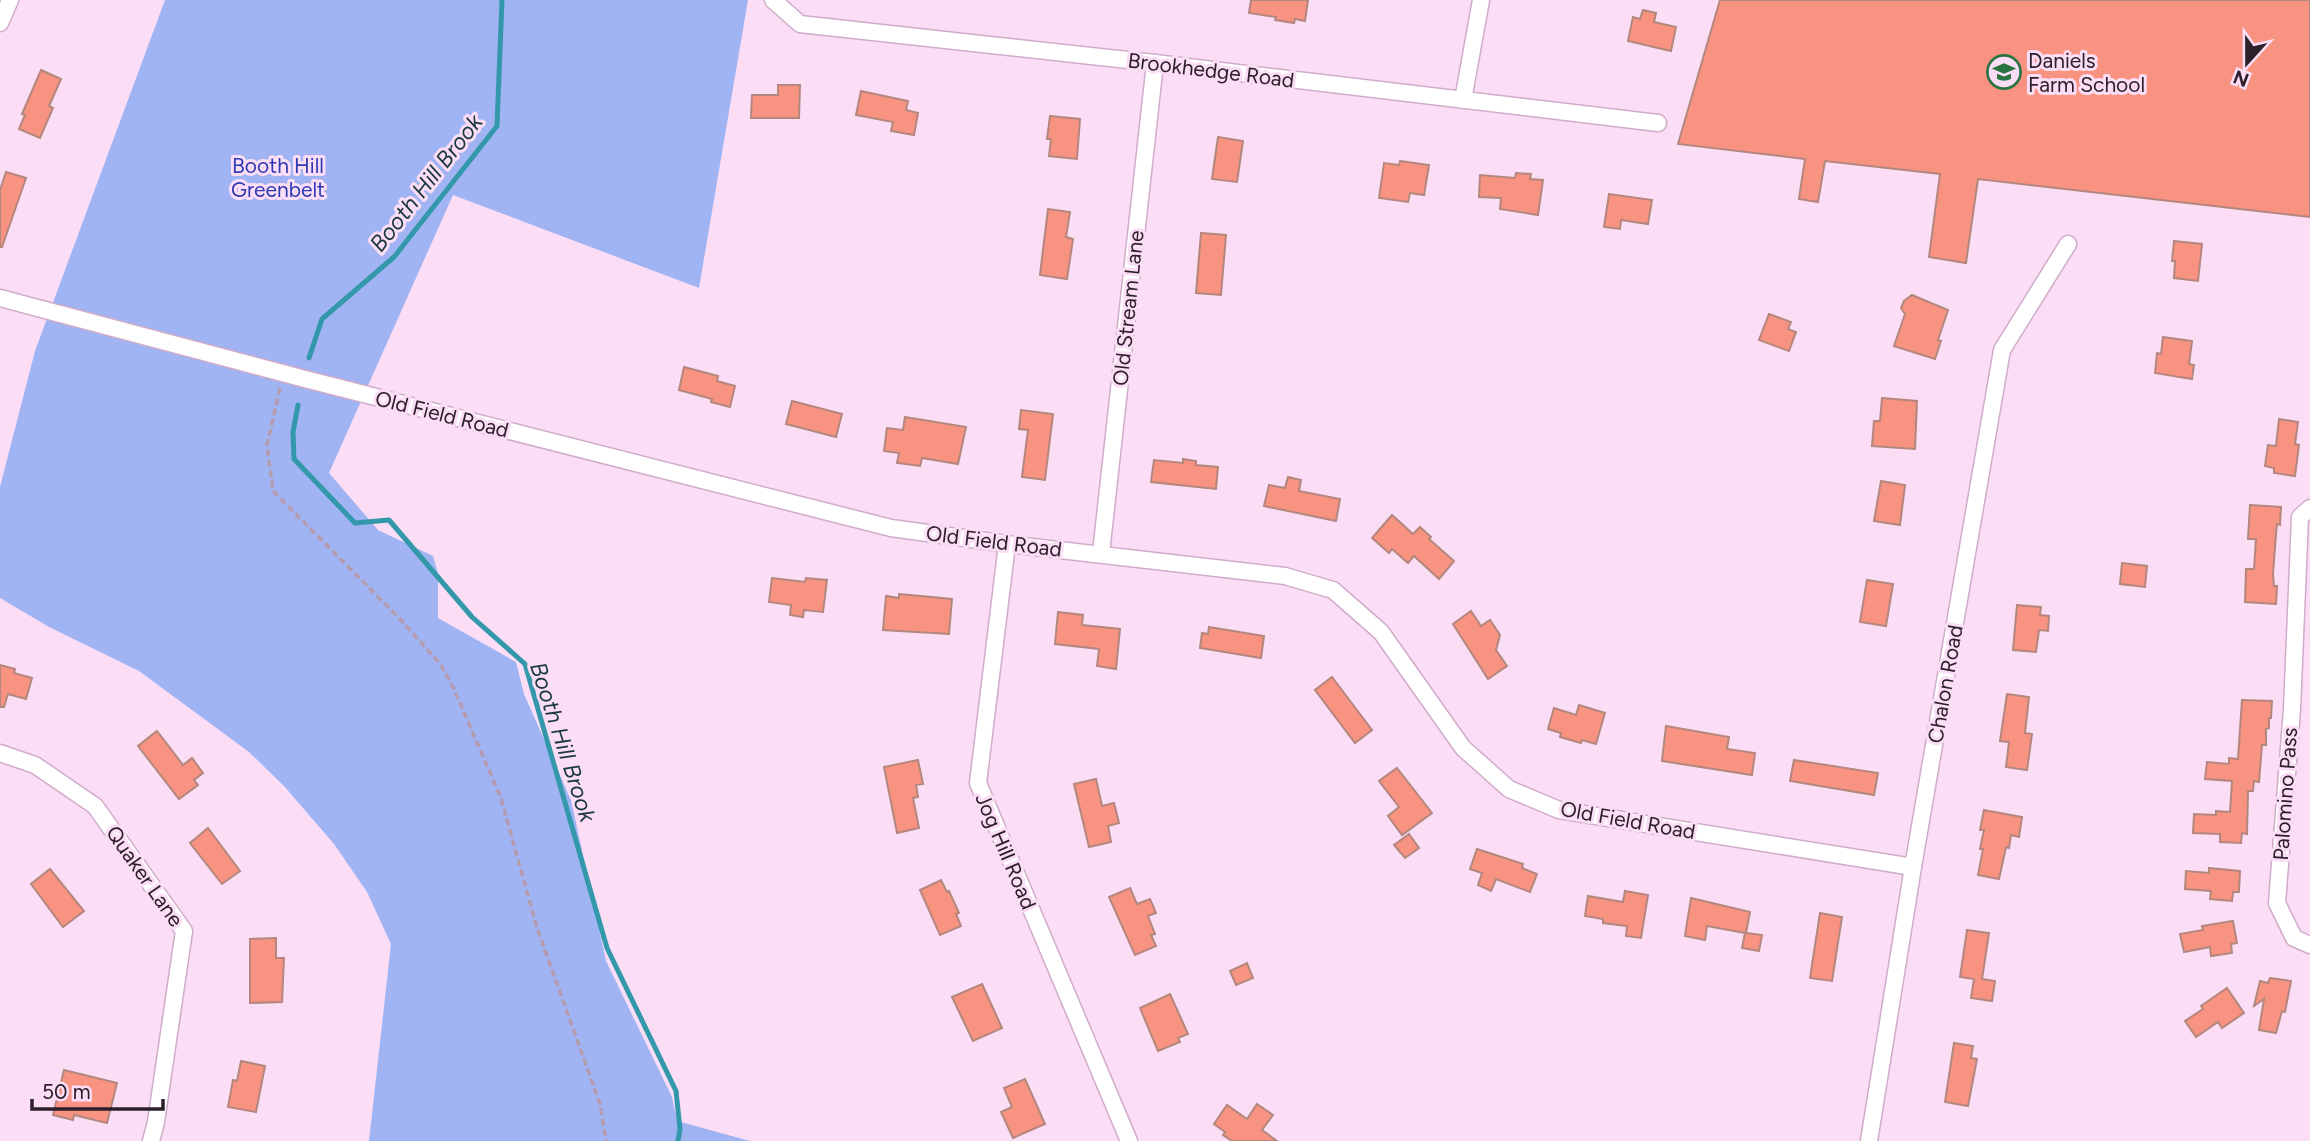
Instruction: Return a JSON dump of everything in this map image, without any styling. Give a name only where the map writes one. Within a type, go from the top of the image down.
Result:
[{"type":"street","points":[[0,23],[10,0]]},
{"type":"street","name":"Brookhedge Road","points":[[773,0],[800,24],[1658,123]]},
{"type":"street","points":[[1463,100],[1481,0]]},
{"type":"street","name":"Old Stream Lane","points":[[1101,553],[1155,63]]},
{"type":"street","name":"Chalon Road","points":[[1869,1141],[2002,350],[2068,244]]},
{"type":"street","name":"Old Field Road","points":[[0,298],[891,528],[1284,576],[1333,590],[1381,632],[1463,748],[1509,789],[1559,810],[1913,867]]},
{"type":"street","name":"Palomino Pass","points":[[2310,508],[2300,517],[2291,709],[2277,903],[2294,938],[2310,945]]},
{"type":"street","name":"Jog Hill Road","points":[[1007,544],[978,783],[1129,1141]]},
{"type":"street","name":"Quaker Lane","points":[[0,754],[35,765],[95,806],[184,931],[151,1141]]},
{"type":"path","points":[[283,373],[267,445],[273,491],[400,619],[441,665],[454,689],[501,798],[537,928],[600,1104],[606,1141]]},
{"type":"green space","name":"Booth Hill Greenbelt","points":[[165,0],[748,0],[699,288],[453,195],[329,473],[378,530],[433,556],[438,573],[438,618],[516,662],[524,694],[571,800],[606,961],[672,1097],[677,1121],[750,1141],[369,1141],[391,944],[367,892],[334,844],[284,786],[249,752],[139,671],[49,627],[0,598],[0,487],[35,351]]},
{"type":"building","points":[[1251,0],[1308,0],[1305,21],[1295,19],[1294,23],[1249,13]]},
{"type":"building","name":"Daniels Farm School","points":[[1720,0],[2310,0],[2310,217],[1978,179],[1966,263],[1929,257],[1940,174],[1825,161],[1818,202],[1799,199],[1805,159],[1678,144]]},
{"type":"building","points":[[1643,10],[1656,13],[1654,22],[1676,27],[1671,51],[1628,41],[1633,17],[1640,19]]},
{"type":"building","points":[[41,70],[61,79],[49,106],[53,108],[40,138],[19,129],[25,115],[22,114]]},
{"type":"building","points":[[778,85],[800,85],[799,118],[751,118],[752,95],[778,95]]},
{"type":"building","points":[[861,91],[908,101],[906,110],[918,113],[914,135],[891,131],[893,122],[856,115]]},
{"type":"building","points":[[1050,116],[1080,119],[1077,159],[1049,156],[1051,139],[1047,139]]},
{"type":"building","points":[[1218,137],[1243,141],[1237,182],[1212,179]]},
{"type":"building","points":[[1400,161],[1429,165],[1424,195],[1410,193],[1408,202],[1379,198],[1384,163],[1399,165]]},
{"type":"building","points":[[6,172],[26,178],[0,247],[0,190]]},
{"type":"building","points":[[1516,173],[1531,174],[1530,179],[1543,180],[1538,215],[1500,209],[1501,198],[1479,197],[1480,175],[1515,178]]},
{"type":"building","points":[[1609,194],[1652,200],[1648,224],[1621,220],[1620,229],[1604,227]]},
{"type":"building","points":[[1048,209],[1070,212],[1066,237],[1073,239],[1067,279],[1040,275]]},
{"type":"building","points":[[1201,233],[1226,235],[1221,295],[1196,293]]},
{"type":"building","points":[[2174,241],[2202,244],[2198,281],[2174,278]]},
{"type":"building","points":[[1912,295],[1948,310],[1935,359],[1894,346],[1905,314],[1901,308],[1904,301]]},
{"type":"building","points":[[1769,314],[1791,322],[1788,329],[1796,332],[1789,351],[1759,340]]},
{"type":"building","points":[[2163,337],[2192,341],[2189,364],[2194,365],[2192,379],[2155,373],[2157,353],[2161,354]]},
{"type":"building","points":[[684,367],[718,376],[717,381],[735,386],[730,407],[679,390]]},
{"type":"building","points":[[1882,398],[1917,401],[1915,449],[1872,446],[1874,421],[1880,421]]},
{"type":"building","points":[[792,401],[842,414],[836,437],[786,424]]},
{"type":"building","points":[[1021,410],[1053,414],[1045,480],[1022,477],[1028,430],[1019,429]]},
{"type":"building","points":[[905,417],[966,427],[958,464],[922,458],[920,466],[897,463],[899,453],[884,451],[887,428],[903,430]]},
{"type":"building","points":[[2279,419],[2298,422],[2295,444],[2299,445],[2295,476],[2274,473],[2274,468],[2265,466],[2268,445],[2276,446]]},
{"type":"building","points":[[1183,459],[1196,461],[1196,465],[1218,467],[1216,489],[1151,482],[1154,460],[1183,463]]},
{"type":"building","points":[[1288,477],[1301,480],[1299,491],[1340,499],[1336,521],[1264,506],[1269,485],[1285,488]]},
{"type":"building","points":[[1881,481],[1905,485],[1900,525],[1874,521]]},
{"type":"building","points":[[2250,505],[2281,507],[2273,574],[2274,586],[2277,586],[2276,604],[2245,602],[2246,569],[2254,569],[2256,539],[2248,539]]},
{"type":"building","points":[[1392,515],[1413,534],[1420,527],[1431,537],[1429,539],[1454,561],[1439,579],[1414,556],[1408,563],[1392,549],[1389,553],[1372,538]]},
{"type":"building","points":[[2122,563],[2147,566],[2145,587],[2120,584]]},
{"type":"building","points":[[772,578],[805,582],[806,578],[827,580],[823,612],[804,610],[803,617],[790,615],[791,605],[769,602]]},
{"type":"building","points":[[1867,580],[1893,584],[1886,626],[1860,622]]},
{"type":"building","points":[[899,594],[952,599],[949,634],[883,630],[886,596],[899,598]]},
{"type":"building","points":[[2017,605],[2041,607],[2040,615],[2049,616],[2048,631],[2039,630],[2036,652],[2013,650]]},
{"type":"building","points":[[1471,611],[1481,626],[1490,620],[1500,635],[1496,650],[1507,666],[1488,679],[1453,624]]},
{"type":"building","points":[[1058,612],[1083,615],[1082,625],[1120,629],[1116,669],[1097,666],[1099,649],[1055,644]]},
{"type":"building","points":[[1209,627],[1264,636],[1261,658],[1200,648],[1202,633],[1208,634]]},
{"type":"building","points":[[0,665],[15,669],[14,673],[32,678],[26,699],[8,694],[4,707],[0,707]]},
{"type":"building","points":[[1332,677],[1372,730],[1355,743],[1315,690]]},
{"type":"building","points":[[2007,694],[2029,697],[2025,733],[2032,734],[2027,770],[2006,767],[2009,742],[2000,741]]},
{"type":"building","points":[[2242,700],[2272,701],[2271,718],[2269,728],[2266,729],[2266,745],[2262,745],[2259,782],[2254,781],[2253,791],[2248,791],[2247,834],[2242,833],[2241,843],[2220,842],[2220,834],[2193,833],[2194,814],[2216,815],[2216,811],[2230,812],[2232,781],[2205,779],[2207,762],[2229,764],[2229,758],[2238,759]]},
{"type":"building","points":[[1579,705],[1605,713],[1596,744],[1560,737],[1561,733],[1548,729],[1554,708],[1576,715]]},
{"type":"building","points":[[1666,726],[1729,737],[1727,749],[1755,753],[1752,775],[1662,761]]},
{"type":"building","points":[[157,731],[183,765],[192,758],[203,773],[194,780],[198,785],[179,799],[138,746]]},
{"type":"building","points":[[918,760],[923,784],[916,785],[918,797],[913,798],[919,828],[897,833],[884,767]]},
{"type":"building","points":[[1794,760],[1878,773],[1874,795],[1790,781]]},
{"type":"building","points":[[1397,768],[1432,813],[1402,835],[1388,816],[1399,807],[1379,781]]},
{"type":"building","points":[[1096,779],[1102,806],[1114,803],[1119,823],[1108,826],[1111,842],[1089,847],[1074,784]]},
{"type":"building","points":[[1984,810],[2022,817],[2019,837],[2011,835],[2009,848],[2006,847],[1999,879],[1978,875],[1983,849],[1980,849],[1984,830],[1980,830]]},
{"type":"building","points":[[208,828],[240,871],[222,884],[190,843]]},
{"type":"building","points":[[1409,834],[1419,848],[1405,858],[1394,845]]},
{"type":"building","points":[[1477,849],[1523,864],[1522,868],[1537,874],[1530,892],[1496,879],[1491,891],[1478,885],[1482,873],[1470,869]]},
{"type":"building","points":[[2209,868],[2240,871],[2239,892],[2233,892],[2232,901],[2210,899],[2211,891],[2185,889],[2186,871],[2209,873]]},
{"type":"building","points":[[50,869],[84,911],[63,927],[31,884]]},
{"type":"building","points":[[941,880],[959,913],[956,914],[961,926],[940,935],[920,890]]},
{"type":"building","points":[[1130,888],[1137,904],[1150,899],[1156,913],[1148,916],[1155,934],[1151,935],[1156,946],[1135,955],[1109,897]]},
{"type":"building","points":[[1625,891],[1648,895],[1641,938],[1626,936],[1627,926],[1603,923],[1603,919],[1585,916],[1588,896],[1623,902]]},
{"type":"building","points":[[1691,898],[1750,912],[1746,933],[1762,935],[1759,951],[1742,948],[1745,933],[1707,926],[1705,940],[1685,936]]},
{"type":"building","points":[[1820,913],[1842,917],[1832,981],[1810,978]]},
{"type":"building","points":[[2233,921],[2237,943],[2231,944],[2232,953],[2211,956],[2210,947],[2184,952],[2180,934],[2203,930],[2202,926]]},
{"type":"building","points":[[1967,930],[1989,933],[1982,979],[1995,981],[1992,1001],[1971,998],[1974,979],[1960,977]]},
{"type":"building","points":[[276,938],[276,958],[284,958],[282,1002],[250,1003],[250,939]]},
{"type":"building","points":[[1247,963],[1253,978],[1236,985],[1230,971]]},
{"type":"building","points":[[2270,978],[2291,981],[2285,1012],[2282,1011],[2276,1033],[2259,1030],[2264,999],[2254,1006],[2260,981],[2268,983]]},
{"type":"building","points":[[982,984],[1002,1028],[973,1041],[952,997]]},
{"type":"building","points":[[2227,988],[2244,1013],[2222,1028],[2218,1022],[2196,1037],[2185,1021]]},
{"type":"building","points":[[1170,994],[1188,1034],[1178,1038],[1180,1042],[1158,1051],[1140,1008]]},
{"type":"building","points":[[1954,1043],[1973,1046],[1971,1058],[1977,1059],[1968,1106],[1945,1102]]},
{"type":"building","points":[[241,1061],[265,1066],[256,1112],[228,1107],[233,1080],[237,1081]]},
{"type":"building","points":[[64,1070],[117,1083],[107,1123],[74,1115],[73,1120],[53,1115]]},
{"type":"building","points":[[1025,1079],[1045,1124],[1013,1138],[1001,1112],[1012,1107],[1004,1088]]},
{"type":"building","points":[[1257,1104],[1273,1115],[1262,1130],[1277,1141],[1232,1141],[1214,1124],[1227,1105],[1247,1119]]},
{"type":"waterway","name":"Booth Hill Brook","points":[[309,358],[322,319],[394,257],[497,126],[502,0]]},
{"type":"waterway","name":"Booth Hill Brook","points":[[298,405],[293,432],[294,459],[355,523],[389,520],[472,617],[525,664],[607,948],[676,1091],[680,1129],[678,1141]]},
{"type":"place","name":"Daniels Farm School","points":[[2004,72]]}]
